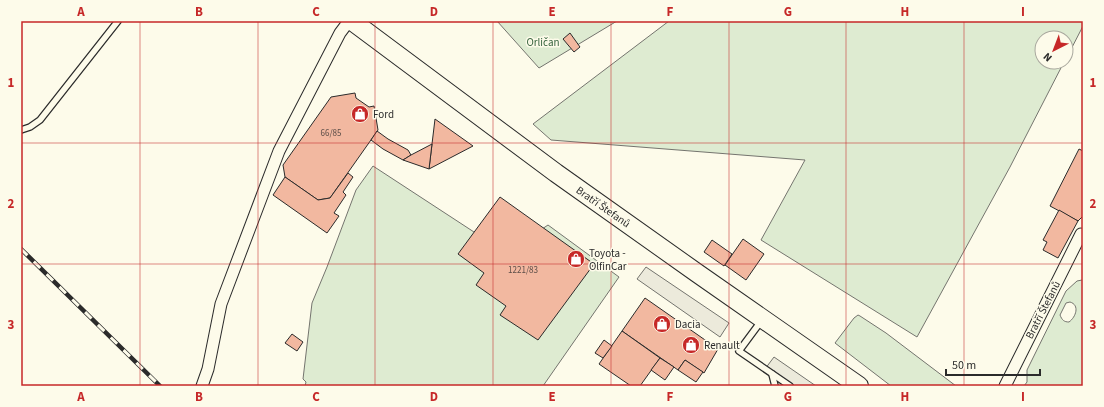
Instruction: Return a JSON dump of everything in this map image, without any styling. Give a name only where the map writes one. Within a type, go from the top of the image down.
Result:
[{"type":"main road","name":"Bratří Štefanů","points":[[352,21],[556,173],[859,386]]},
{"type":"street","points":[[202,386],[208,369],[221,304],[279,151],[340,33],[349,21]]},
{"type":"street","name":"Bratří Štefanů","points":[[1005,386],[1081,234]]},
{"type":"lane","points":[[21,130],[30,127],[40,120],[118,21]]},
{"type":"lane","points":[[762,319],[739,351],[790,386]]},
{"type":"lane","points":[[772,374],[775,386]]},
{"type":"green space","name":"Orličan","points":[[497,21],[617,21],[539,68]]},
{"type":"green space","points":[[669,21],[1083,21],[1083,26],[1074,43],[1074,30],[1034,30],[1034,70],[1060,70],[1010,167],[917,337],[761,240],[805,160],[551,140],[533,124]]},
{"type":"green space","points":[[373,166],[474,232],[513,250],[548,225],[619,277],[543,386],[305,386],[306,382],[303,379],[312,303],[356,190]]},
{"type":"green space","points":[[1077,281],[1083,281],[1083,386],[1024,386],[1027,382],[1027,370],[1066,291]],"holes":[[[1070,302],[1076,308],[1074,317],[1069,322],[1064,321],[1060,315],[1066,303]]]},
{"type":"green space","points":[[858,315],[886,333],[956,386],[891,386],[835,343]]},
{"type":"shaded area","points":[[646,267],[729,323],[720,337],[637,279]]},
{"type":"shaded area","points":[[774,357],[816,386],[790,386],[765,369]]},
{"type":"building","points":[[570,33],[580,47],[574,52],[563,39]]},
{"type":"building","points":[[355,93],[356,98],[369,107],[374,106],[378,130],[330,198],[318,200],[285,177],[283,165],[331,97]]},
{"type":"building","points":[[435,119],[473,146],[429,169]]},
{"type":"building","points":[[377,131],[408,150],[411,155],[403,160],[383,149],[371,140]]},
{"type":"building","points":[[432,144],[429,169],[403,160],[411,155]]},
{"type":"building","points":[[1079,149],[1083,151],[1083,216],[1078,221],[1050,206]]},
{"type":"building","points":[[348,173],[353,177],[343,192],[346,195],[334,213],[339,216],[327,233],[273,195],[285,177],[318,200],[330,198]]},
{"type":"building","points":[[500,197],[594,264],[538,340],[500,315],[506,306],[476,285],[484,273],[458,254]]},
{"type":"building","points":[[1059,210],[1078,221],[1058,258],[1043,250],[1047,242],[1043,240]]},
{"type":"building","points":[[743,239],[764,254],[746,280],[725,265]]},
{"type":"building","points":[[712,240],[732,254],[724,266],[704,252]]},
{"type":"building","points":[[645,298],[718,349],[704,373],[685,360],[678,370],[622,331]]},
{"type":"building","points":[[622,331],[660,358],[640,386],[631,386],[599,364]]},
{"type":"building","points":[[292,334],[303,342],[297,351],[285,343]]},
{"type":"building","points":[[604,340],[612,346],[603,358],[595,353]]},
{"type":"building","points":[[660,358],[674,367],[665,380],[651,370]]},
{"type":"building","points":[[685,360],[703,372],[696,382],[678,370]]},
{"type":"railway","points":[[21,249],[160,386]]},
{"type":"place","name":"Ford","points":[[360,114]]},
{"type":"place","name":"Toyota - OlfinCar","points":[[576,259]]},
{"type":"place","name":"Dacia","points":[[662,324]]},
{"type":"place","name":"Renault","points":[[691,345]]}]
